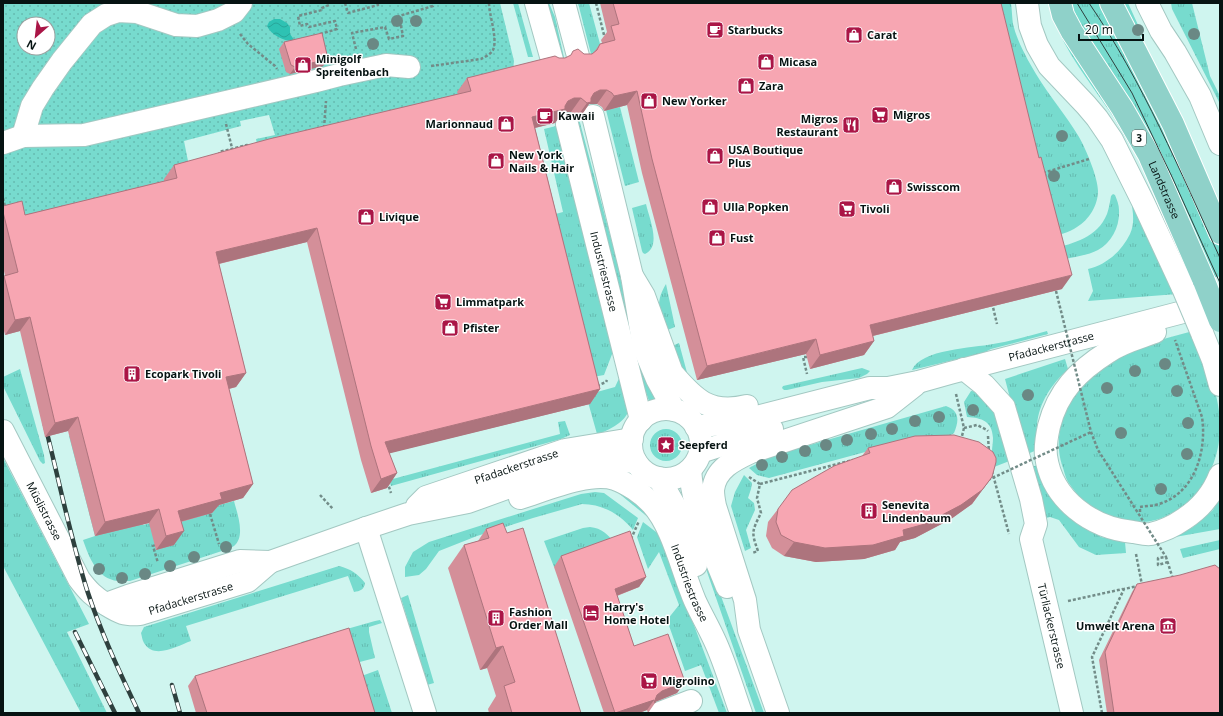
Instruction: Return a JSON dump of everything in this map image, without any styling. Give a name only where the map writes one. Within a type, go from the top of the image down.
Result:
[{"type":"main road","name":"Landstrasse","points":[[1060,3],[1063,15],[1072,32],[1122,108],[1149,155],[1220,321]]},
{"type":"main road","points":[[1111,3],[1173,124],[1220,232]]},
{"type":"street","points":[[23,136],[32,106],[43,88],[62,61],[92,24],[106,15],[118,11],[137,12],[176,26],[197,26],[218,20],[234,12],[241,3]]},
{"type":"street","points":[[536,3],[552,60]]},
{"type":"street","points":[[564,3],[578,56]]},
{"type":"street","points":[[1027,3],[1030,26],[1037,45],[1049,66],[1097,118],[1112,140],[1144,202],[1202,333],[1213,360],[1220,385]]},
{"type":"street","points":[[1147,3],[1161,31],[1175,52],[1200,96],[1220,144]]},
{"type":"street","points":[[1175,52],[1195,67],[1210,92],[1220,113]]},
{"type":"street","points":[[1175,52],[1177,76],[1210,147],[1220,160]]},
{"type":"street","points":[[3,143],[23,136],[84,135],[386,65],[409,67]]},
{"type":"street","name":"Industriestrasse","points":[[593,116],[632,276],[644,348],[657,379],[674,410]]},
{"type":"street","name":"Industriestrasse","points":[[567,124],[641,420]]},
{"type":"street","name":"Industriestrasse","points":[[632,276],[644,296],[672,373],[688,392]]},
{"type":"street","name":"Pfadackerstrasse","points":[[696,427],[741,421],[879,388],[918,382],[1183,312],[1171,326],[1123,344],[1109,351],[1086,368],[1068,385],[1061,396],[1056,406],[1047,434],[1046,456],[1059,490],[1067,500],[1086,517],[1097,523],[1109,528],[1137,533]]},
{"type":"street","name":"Türliackerstrasse","points":[[964,369],[984,384],[1004,407],[1031,499],[1036,524],[1031,539],[1072,713]]},
{"type":"street","name":"Pfadackerstrasse","points":[[749,630],[745,600],[715,506],[713,490],[716,478],[725,466],[736,458],[887,407],[918,382]]},
{"type":"street","name":"Pfadackerstrasse","points":[[688,392],[704,404],[720,410],[738,408],[825,387],[859,385],[879,388]]},
{"type":"street","name":"Pfadackerstrasse","points":[[695,461],[873,398],[879,388]]},
{"type":"street","points":[[695,461],[681,476],[670,479],[650,475],[642,470],[636,462],[632,451],[632,439],[635,429],[641,420],[651,413],[662,410],[674,410],[683,414],[691,420],[696,427],[700,439],[691,483],[697,512],[734,604],[749,630],[778,713]]},
{"type":"street","name":"Müslistrasse","points":[[3,430],[73,567],[87,590]]},
{"type":"street","name":"Pfadackerstrasse","points":[[408,514],[426,497],[565,450],[632,439]]},
{"type":"street","name":"Pfadackerstrasse","points":[[87,590],[106,604],[240,561],[270,562],[408,514],[468,502],[570,465],[596,460],[636,462]]},
{"type":"street","points":[[1137,533],[1149,534],[1162,531],[1174,526],[1191,515],[1211,493],[1220,475]]},
{"type":"street","name":"Pfadackerstrasse","points":[[408,514],[483,510],[575,480],[595,476],[614,479],[625,483],[634,489]]},
{"type":"street","name":"Industriestrasse","points":[[659,478],[681,517],[708,604],[714,640]]},
{"type":"street","name":"Industriestrasse","points":[[634,489],[652,504],[665,523],[695,601],[714,640],[741,713]]},
{"type":"street","points":[[366,528],[425,713]]},
{"type":"street","points":[[660,713],[691,701]]},
{"type":"path","points":[[321,40],[320,34],[337,29],[335,21],[309,26],[307,24],[300,26],[298,16],[322,10],[322,8],[329,5],[328,3]]},
{"type":"path","points":[[345,3],[348,13],[378,6],[377,3]]},
{"type":"path","points":[[356,51],[352,33],[385,27],[389,39],[403,36],[399,16],[433,6],[433,3]]},
{"type":"path","points":[[409,67],[481,59],[488,56],[494,49],[495,39],[489,3]]},
{"type":"path","points":[[596,3],[605,39]]},
{"type":"path","points":[[224,17],[248,44],[275,66],[288,88]]},
{"type":"path","points":[[325,131],[326,99]]},
{"type":"path","points":[[226,124],[232,148]]},
{"type":"path","points":[[220,158],[219,152],[232,148],[247,145],[248,152]]},
{"type":"path","points":[[1037,175],[1089,159]]},
{"type":"path","points":[[3,198],[6,211],[3,212]]},
{"type":"path","points":[[1056,290],[1091,432],[1098,450],[1166,557],[1175,583]]},
{"type":"path","points":[[988,304],[992,303],[997,324]]},
{"type":"path","points":[[1073,600],[1142,585],[1136,554],[1140,507],[1158,505],[1178,494],[1188,483],[1200,457],[1204,430],[1202,417],[1173,336]]},
{"type":"path","points":[[807,357],[803,358],[807,374]]},
{"type":"path","points":[[592,387],[606,382],[609,377]]},
{"type":"path","points":[[955,392],[964,428],[962,440],[957,441]]},
{"type":"path","points":[[964,428],[977,425],[987,430],[990,447],[989,459]]},
{"type":"path","points":[[985,482],[1091,432]]},
{"type":"path","points":[[750,477],[760,484],[853,460]]},
{"type":"path","points":[[991,467],[1009,535]]},
{"type":"path","points":[[386,485],[388,484],[392,493]]},
{"type":"path","points":[[747,555],[758,552],[754,540],[753,529],[761,513],[757,498],[760,484]]},
{"type":"path","points":[[320,495],[333,509]]},
{"type":"path","points":[[210,514],[220,548]]},
{"type":"path","points":[[630,541],[641,516]]},
{"type":"path","points":[[155,545],[153,546],[159,568]]},
{"type":"path","points":[[1166,557],[1158,558],[1158,565],[1168,562]]},
{"type":"path","points":[[1172,578],[1180,577]]},
{"type":"path","points":[[1102,713],[1092,657],[1124,589]]},
{"type":"green space","points":[[3,3],[500,3],[514,61],[513,70],[461,105],[259,154],[256,139],[275,135],[269,115],[240,121],[241,126],[184,141],[189,166],[167,192],[15,229],[3,218]]},
{"type":"green space","points":[[513,3],[518,3],[533,57],[528,57]]},
{"type":"green space","points":[[547,3],[549,3],[555,17],[565,62],[561,63]]},
{"type":"green space","points":[[578,3],[589,3],[603,55],[592,58]]},
{"type":"green space","points":[[999,3],[1011,3],[1013,24],[1023,50],[1041,82],[1079,137],[1094,171],[1098,191],[1095,207],[1081,224],[1071,231],[1060,235],[1049,237]]},
{"type":"green space","points":[[1069,3],[1103,3],[1157,109],[1220,249],[1220,276],[1211,279],[1085,40]]},
{"type":"green space","points":[[1123,3],[1128,3],[1144,38],[1140,40]]},
{"type":"green space","points":[[1171,3],[1192,3],[1210,76],[1220,96],[1220,104],[1172,9]]},
{"type":"green space","points":[[1053,18],[1133,142],[1129,144],[1113,116],[1078,66],[1064,43]]},
{"type":"green space","points":[[620,107],[639,182],[625,186],[606,110]]},
{"type":"green space","points":[[579,119],[617,261],[636,342],[630,344],[573,120]]},
{"type":"green space","points":[[560,125],[614,349],[604,375],[587,378],[548,216],[563,212],[544,129]]},
{"type":"green space","points":[[1113,194],[1115,195],[1118,204],[1119,216],[1114,233],[1107,243],[1094,252],[1055,261],[1052,249],[1076,242],[1097,229],[1107,214],[1111,196]]},
{"type":"green space","points":[[1131,200],[1177,294],[1088,301],[1093,291],[1088,269],[1107,261],[1113,256],[1123,246],[1132,230],[1133,213]]},
{"type":"green space","points":[[646,204],[654,238],[653,245],[645,254],[642,251],[632,208]]},
{"type":"green space","points":[[666,284],[675,327],[665,331],[661,318],[659,302],[660,296]]},
{"type":"green space","points":[[1047,331],[1048,334],[991,349],[983,353],[912,370],[917,363],[936,354],[961,348],[1000,343]]},
{"type":"green space","points":[[1193,331],[1214,387],[1219,411],[1220,423],[1217,451],[1208,477],[1191,499],[1180,508],[1158,519],[1139,522],[1112,517],[1096,511],[1078,495],[1068,482],[1060,459],[1059,441],[1061,423],[1072,398],[1077,389],[1087,378],[1107,364],[1130,352],[1155,342]]},
{"type":"green space","points":[[679,343],[689,380],[683,373],[670,347]]},
{"type":"green space","points":[[1065,359],[1068,369],[1047,394],[1040,409],[1037,428],[1037,450],[1025,455],[1005,379]]},
{"type":"green space","points":[[641,360],[660,398],[649,401],[635,361]]},
{"type":"green space","points":[[862,368],[870,371],[859,378],[822,382],[787,390],[782,388],[783,386]]},
{"type":"green space","points":[[20,369],[44,455],[45,463],[43,464],[40,461],[3,386],[3,377]]},
{"type":"green space","points":[[622,372],[629,406],[626,416],[618,424],[597,434],[586,395],[615,387]]},
{"type":"green space","points":[[971,391],[982,392],[993,401],[1012,460],[994,467],[992,451],[993,438],[991,428],[982,420],[967,417],[964,402]]},
{"type":"green space","points":[[946,406],[951,408],[956,414],[957,424],[954,433],[946,438],[906,441],[769,478],[757,475],[749,468],[771,456]]},
{"type":"green space","points":[[565,421],[570,435],[561,439],[391,486],[389,480],[560,434],[558,422]]},
{"type":"green space","points":[[666,429],[677,434],[682,445],[677,456],[666,461],[655,456],[650,445],[655,434]]},
{"type":"green space","points":[[88,430],[121,443],[143,525],[234,501],[240,524],[238,542],[234,546],[227,549],[130,581],[118,581],[111,579],[99,572],[91,560],[83,540],[95,536],[69,436]]},
{"type":"green space","points":[[3,458],[89,624],[67,632],[107,713],[81,713],[3,566]]},
{"type":"green space","points":[[1041,464],[1082,526],[1101,537],[1125,542],[1126,553],[1096,555],[1079,547],[1059,520],[1050,517],[1042,519],[1028,468]]},
{"type":"green space","points":[[744,475],[752,483],[748,498],[754,503],[755,510],[746,530],[751,548],[745,551],[731,506],[735,492]]},
{"type":"green space","points":[[611,487],[634,499],[649,518]]},
{"type":"green space","points":[[595,492],[604,493],[638,518],[633,530],[622,519],[610,511],[589,504],[582,504],[477,536],[439,551],[426,569],[419,575],[405,577],[405,567],[413,552],[429,542],[581,494]]},
{"type":"green space","points":[[1220,497],[1220,529],[1175,537],[1193,527],[1213,510]]},
{"type":"green space","points":[[643,522],[660,535],[727,713],[719,713],[701,665],[685,671],[667,620],[679,605],[659,552],[648,569],[637,537]]},
{"type":"green space","points":[[590,527],[601,530],[616,544],[554,567],[544,541]]},
{"type":"green space","points":[[1220,540],[1220,549],[1183,558],[1180,549]]},
{"type":"green space","points":[[697,543],[711,569],[764,713],[756,713]]},
{"type":"green space","points":[[339,566],[351,570],[360,577],[365,583],[363,589],[354,592],[348,576],[186,626],[191,641],[173,648],[154,651],[148,648],[143,641],[141,633],[144,627]]},
{"type":"green space","points":[[408,595],[434,683],[427,685],[401,598]]},
{"type":"green space","points":[[380,620],[382,623],[369,627],[375,658],[352,664],[304,649],[301,642],[375,621]]},
{"type":"green space","points":[[378,670],[392,713],[367,713],[356,678]]},
{"type":"water","points":[[274,19],[280,19],[287,23],[290,27],[290,34],[295,41],[283,39],[275,35],[269,29],[267,26],[269,22]]},
{"type":"building","points":[[613,3],[1001,3],[1039,158],[1041,157],[1072,275],[870,325],[874,341],[820,355],[816,339],[707,366],[652,159],[637,91],[614,96],[607,90],[600,90],[594,93],[591,98],[591,102],[587,103],[581,98],[574,98],[568,101],[565,109],[532,117],[600,389],[385,442],[397,473],[381,479],[371,446],[317,228],[216,252],[246,373],[226,377],[253,484],[220,493],[222,499],[178,511],[184,531],[166,536],[159,509],[105,522],[78,417],[55,423],[30,317],[15,320],[4,276],[18,272],[3,212],[3,206],[22,201],[25,215],[177,178],[174,165],[269,139],[471,91],[467,78],[555,56],[565,58],[571,55],[573,51],[578,49],[584,54],[592,54],[597,50],[600,44],[615,40],[611,26],[619,24]]},
{"type":"building","points":[[322,33],[328,59],[295,67],[291,65],[284,42]]},
{"type":"building","name":"Senevita Lindenbaum","points":[[954,435],[979,442],[993,452],[996,458],[992,477],[982,490],[961,505],[925,524],[903,530],[904,536],[873,545],[825,548],[794,542],[781,535],[776,522],[778,509],[792,490],[834,466],[870,453],[868,448],[915,436]]},
{"type":"building","points":[[503,523],[507,533],[523,528],[581,713],[512,713],[504,686],[515,682],[503,646],[496,648],[464,545],[489,538],[486,529]]},
{"type":"building","name":"Harry's Home Hotel","points":[[630,531],[646,577],[615,589],[634,646],[668,634],[685,682],[662,691],[657,695],[655,703],[654,700],[615,713],[561,556]]},
{"type":"building","name":"Umwelt Arena","points":[[1215,565],[1220,569],[1220,713],[1114,713],[1105,652],[1137,584],[1180,575]]},
{"type":"building","points":[[349,628],[375,713],[207,713],[195,676]]},
{"type":"tram line","points":[[1077,3],[1132,93],[1220,283]]},
{"type":"tram line","points":[[1089,3],[1127,64],[1144,95],[1220,258]]},
{"type":"railway","points":[[45,425],[70,529],[92,606],[139,713]]},
{"type":"railway","points":[[75,632],[115,713]]},
{"type":"railway","points":[[172,685],[180,713]]},
{"type":"place","name":"Starbucks","points":[[715,30]]},
{"type":"place","name":"Carat","points":[[854,35]]},
{"type":"place","name":"Micasa","points":[[766,62]]},
{"type":"place","name":"Minigolf Spreitenbach","points":[[303,65]]},
{"type":"place","name":"Zara","points":[[746,86]]},
{"type":"place","name":"New Yorker","points":[[649,101]]},
{"type":"place","name":"Migros","points":[[880,115]]},
{"type":"place","name":"Kawaii","points":[[545,116]]},
{"type":"place","name":"Marionnaud","points":[[506,124]]},
{"type":"place","name":"Migros Restaurant","points":[[851,125]]},
{"type":"place","name":"USA Boutique Plus","points":[[715,156]]},
{"type":"place","name":"New York Nails & Hair","points":[[496,161]]},
{"type":"place","name":"Swisscom","points":[[894,187]]},
{"type":"place","name":"Ulla Popken","points":[[710,207]]},
{"type":"place","name":"Tivoli","points":[[847,209]]},
{"type":"place","name":"Livique","points":[[366,217]]},
{"type":"place","name":"Fust","points":[[717,238]]},
{"type":"place","name":"Limmatpark","points":[[443,302]]},
{"type":"place","name":"Pfister","points":[[450,328]]},
{"type":"place","name":"Ecopark Tivoli","points":[[132,374]]},
{"type":"place","name":"Seepferd","points":[[666,445]]},
{"type":"place","name":"Senevita Lindenbaum","points":[[869,511]]},
{"type":"place","name":"Harry's Home Hotel","points":[[591,613]]},
{"type":"place","name":"Fashion Order Mall","points":[[496,618]]},
{"type":"place","name":"Umwelt Arena","points":[[1168,626]]},
{"type":"place","name":"Migrolino","points":[[649,681]]}]
